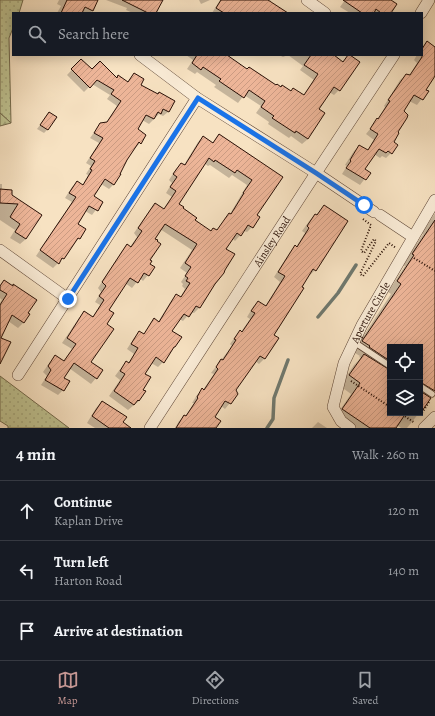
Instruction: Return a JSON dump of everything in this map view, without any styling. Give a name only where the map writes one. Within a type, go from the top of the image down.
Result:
[{"type":"street","points":[[307,0],[325,12]]},
{"type":"street","points":[[422,12],[429,0]]},
{"type":"street","points":[[141,56],[198,98],[316,173],[413,238]]},
{"type":"street","name":"Ainsley Road","points":[[150,428],[391,56]]},
{"type":"street","points":[[18,375],[198,98]]},
{"type":"street","name":"Aperture Circle","points":[[350,428],[341,421],[333,407],[344,363],[362,324],[408,254],[413,238],[435,200]]},
{"type":"street","points":[[0,250],[68,299]]},
{"type":"street","points":[[424,428],[435,417]]},
{"type":"lane","points":[[354,342],[387,364]]},
{"type":"lane","points":[[423,388],[432,394]]},
{"type":"path","points":[[364,205],[358,216],[371,225],[361,251],[364,253],[374,239],[376,241],[360,274],[363,276],[389,243],[435,271]]},
{"type":"path","points":[[348,379],[387,405]]},
{"type":"path","points":[[423,412],[431,400],[433,401]]},
{"type":"path","points":[[404,416],[415,423],[420,416]]},
{"type":"green space","points":[[0,0],[23,0],[19,12],[12,12],[12,30],[9,38],[11,123],[0,113]]},
{"type":"green space","points":[[0,113],[11,123],[0,126]]},
{"type":"green space","points":[[0,376],[69,428],[8,428],[8,426],[0,421]]},
{"type":"building","points":[[67,0],[98,0],[93,11],[85,7],[82,12],[61,12]]},
{"type":"building","points":[[122,0],[163,0],[157,12],[146,12]]},
{"type":"building","points":[[221,0],[268,0],[286,12],[222,12],[216,8]]},
{"type":"building","points":[[343,0],[391,0],[397,4],[392,12],[380,12],[376,9],[374,12],[361,12]]},
{"type":"building","points":[[427,41],[435,47],[435,76],[426,90],[429,91],[423,100],[414,95],[404,111],[408,115],[394,142],[398,145],[392,154],[388,151],[386,153],[379,149],[365,169],[371,173],[366,180],[346,168],[359,145],[368,150],[378,134],[370,129],[390,101],[388,100],[406,74],[410,75],[423,56],[423,47]]},
{"type":"building","points":[[196,56],[228,56],[247,69],[249,67],[276,85],[277,84],[281,87],[282,85],[291,91],[293,88],[304,95],[318,74],[304,65],[310,56],[335,56],[343,62],[347,56],[351,56],[360,62],[340,91],[334,87],[319,109],[325,113],[308,139],[296,131],[295,133],[272,118],[274,116],[261,107],[265,101],[249,90],[244,98],[219,81],[221,79],[203,67],[201,70],[192,63]]},
{"type":"building","points":[[81,59],[92,69],[100,61],[117,78],[118,75],[128,82],[134,73],[144,79],[141,85],[158,94],[159,92],[175,101],[169,112],[163,109],[161,114],[158,112],[154,119],[146,115],[138,129],[146,135],[141,144],[139,142],[127,160],[114,185],[105,179],[94,196],[103,202],[98,211],[89,206],[78,224],[86,229],[80,239],[78,238],[59,264],[40,250],[76,197],[69,193],[77,181],[83,185],[92,170],[90,169],[95,161],[90,158],[103,138],[94,133],[100,123],[107,122],[121,101],[111,94],[114,90],[97,80],[90,88],[71,69]]},
{"type":"building","points":[[49,112],[57,117],[48,130],[40,125]]},
{"type":"building","points":[[219,134],[283,177],[257,215],[260,217],[253,228],[248,225],[241,236],[237,233],[226,249],[235,254],[200,308],[196,306],[189,317],[184,314],[172,331],[182,337],[164,363],[156,357],[145,374],[151,377],[143,390],[146,391],[139,401],[138,400],[134,405],[114,391],[125,374],[120,371],[126,361],[129,363],[138,348],[131,344],[139,331],[144,334],[154,318],[159,322],[176,294],[181,297],[190,283],[186,281],[188,278],[185,276],[191,267],[185,263],[197,244],[165,224],[155,239],[161,244],[150,260],[152,261],[150,264],[155,267],[149,276],[144,273],[138,283],[130,278],[109,310],[114,313],[107,324],[114,329],[91,362],[103,370],[97,379],[74,363],[64,378],[70,381],[64,391],[45,380],[51,370],[48,366],[55,355],[64,361],[76,344],[67,338],[84,311],[93,317],[104,300],[99,296],[106,286],[102,282],[127,244],[131,247],[142,231],[138,228],[155,203],[164,209],[176,191],[170,187],[177,177],[173,174],[181,163],[185,165],[203,136],[213,143]],"holes":[[[209,158],[214,162],[215,160],[235,173],[237,170],[252,180],[231,214],[229,213],[217,230],[213,228],[211,231],[195,220],[197,218],[179,204]]]},
{"type":"building","points":[[0,189],[12,190],[12,195],[42,215],[26,239],[15,232],[20,224],[10,217],[18,204],[0,203]]},
{"type":"building","points":[[324,205],[348,221],[316,271],[313,269],[302,287],[304,288],[274,335],[279,338],[265,359],[260,356],[236,390],[238,394],[231,404],[225,401],[215,417],[221,421],[216,428],[176,428],[184,415],[186,416],[198,398],[197,397],[202,388],[204,390],[218,369],[216,367],[221,359],[223,360],[236,340],[234,339],[240,330],[242,332],[255,313],[251,311],[258,301],[266,306],[285,276],[278,272],[295,245],[297,247],[309,228],[307,226],[315,214],[317,215]]},
{"type":"building","points":[[435,220],[435,391],[423,384],[423,344],[387,344],[387,359],[362,341],[401,284],[397,281],[414,255],[412,254]]},
{"type":"building","points":[[4,280],[13,286],[13,284],[37,300],[28,313],[30,314],[24,323],[12,315],[1,338],[11,342],[0,364],[0,305],[7,294],[0,290],[0,286]]},
{"type":"building","points":[[364,354],[387,368],[387,416],[404,416],[396,428],[370,428],[342,409],[360,383],[349,375]]},
{"type":"building","points":[[423,393],[431,398],[423,410]]},
{"type":"building","points":[[102,401],[127,417],[123,422],[131,428],[109,428],[92,416]]},
{"type":"waterway","points":[[318,317],[338,293],[356,265]]},
{"type":"waterway","points":[[267,428],[273,419],[274,398],[288,360]]},
{"type":"route","points":[[68,299],[198,98],[364,205]]}]
